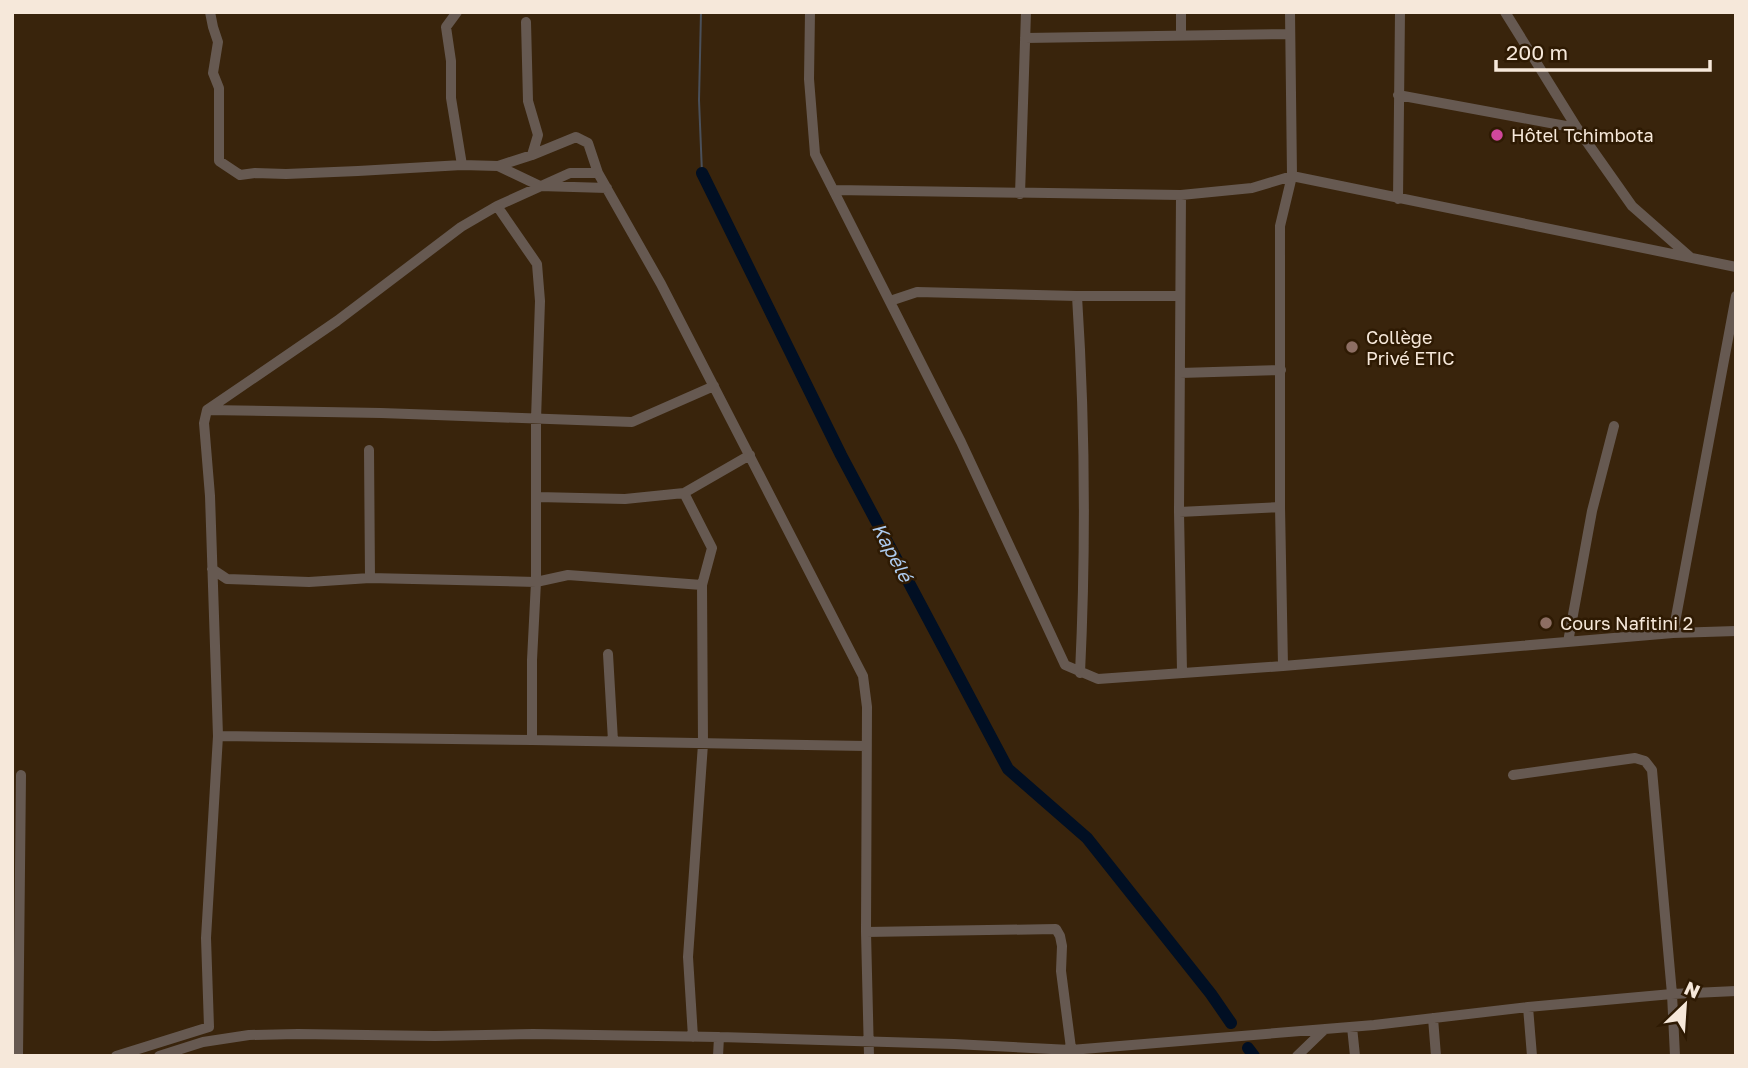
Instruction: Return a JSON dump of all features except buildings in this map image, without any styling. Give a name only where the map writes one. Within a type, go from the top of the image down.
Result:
[{"type":"street","points":[[210,12],[218,42],[213,73],[219,88],[219,162],[240,175],[462,165],[498,166],[576,137],[588,143],[598,173],[661,284],[863,676],[867,707],[866,932],[869,1056]]},
{"type":"street","points":[[457,12],[449,18],[446,27],[451,61],[450,98],[462,165]]},
{"type":"street","points":[[810,12],[809,79],[815,154],[961,442],[1065,665],[1098,679],[1736,631]]},
{"type":"street","points":[[1020,194],[1026,12]]},
{"type":"street","points":[[1181,12],[1181,36]]},
{"type":"street","points":[[1283,666],[1280,226],[1292,176],[1290,12]]},
{"type":"street","points":[[1398,199],[1400,12]]},
{"type":"street","points":[[1506,12],[1577,128],[1632,206],[1692,259]]},
{"type":"street","points":[[526,22],[528,101],[538,135],[532,155]]},
{"type":"street","points":[[1025,38],[1290,34]]},
{"type":"street","points":[[1398,95],[1577,128]]},
{"type":"street","points":[[498,166],[540,186],[607,188]]},
{"type":"street","points":[[116,1056],[209,1027],[206,937],[218,736],[204,423],[207,410],[337,321],[461,227],[497,206],[570,173],[598,173]]},
{"type":"street","points":[[834,190],[1181,195],[1252,188],[1292,176],[1736,267]]},
{"type":"street","points":[[1181,195],[1179,512],[1182,672]]},
{"type":"street","points":[[497,206],[537,264],[540,301],[532,740]]},
{"type":"street","points":[[890,301],[917,292],[1180,296]]},
{"type":"street","points":[[1077,296],[1082,388],[1083,608],[1080,673]]},
{"type":"street","points":[[1673,634],[1736,296]]},
{"type":"street","points":[[1180,373],[1281,370]]},
{"type":"street","points":[[1722,373],[1736,375]]},
{"type":"street","points":[[207,410],[632,422],[714,386]]},
{"type":"street","points":[[1568,642],[1592,511],[1614,426]]},
{"type":"street","points":[[369,450],[370,578]]},
{"type":"street","points":[[537,497],[625,499],[684,494],[750,455]]},
{"type":"street","points":[[684,494],[712,548],[702,585],[702,744],[688,957],[693,1037]]},
{"type":"street","points":[[1179,512],[1280,507]]},
{"type":"street","points":[[212,569],[227,579],[309,582],[370,578],[536,582],[569,576],[702,585]]},
{"type":"street","points":[[608,654],[613,741]]},
{"type":"street","points":[[218,736],[866,746]]},
{"type":"street","points":[[1513,775],[1635,758],[1645,761],[1652,770],[1675,1056]]},
{"type":"street","points":[[18,1056],[21,775]]},
{"type":"street","points":[[866,932],[1056,929],[1062,946],[1061,971],[1072,1053]]},
{"type":"street","points":[[159,1056],[203,1042],[249,1035],[533,1034],[954,1044],[1072,1053],[1352,1027],[1528,1007],[1736,991]]},
{"type":"street","points":[[1528,1007],[1532,1056]]},
{"type":"street","points":[[1433,1018],[1437,1056]]},
{"type":"street","points":[[1352,1027],[1355,1056]]},
{"type":"street","points":[[1297,1056],[1325,1029]]},
{"type":"street","points":[[718,1056],[719,1037]]},
{"type":"street","points":[[954,1044],[954,1056]]},
{"type":"waterway","name":"Kapélé","points":[[701,12],[699,100],[702,173]]},
{"type":"waterway","name":"Kapélé","points":[[702,173],[841,455],[1008,769],[1087,838],[1231,1023]]},
{"type":"waterway","name":"Kapélé","points":[[1248,1048],[1254,1056]]},
{"type":"place","name":"Hôtel Tchimbota","points":[[1497,135]]},
{"type":"place","name":"Collège Privé ETIC","points":[[1352,347]]},
{"type":"place","name":"Cours Nafitini 2","points":[[1546,623]]}]
